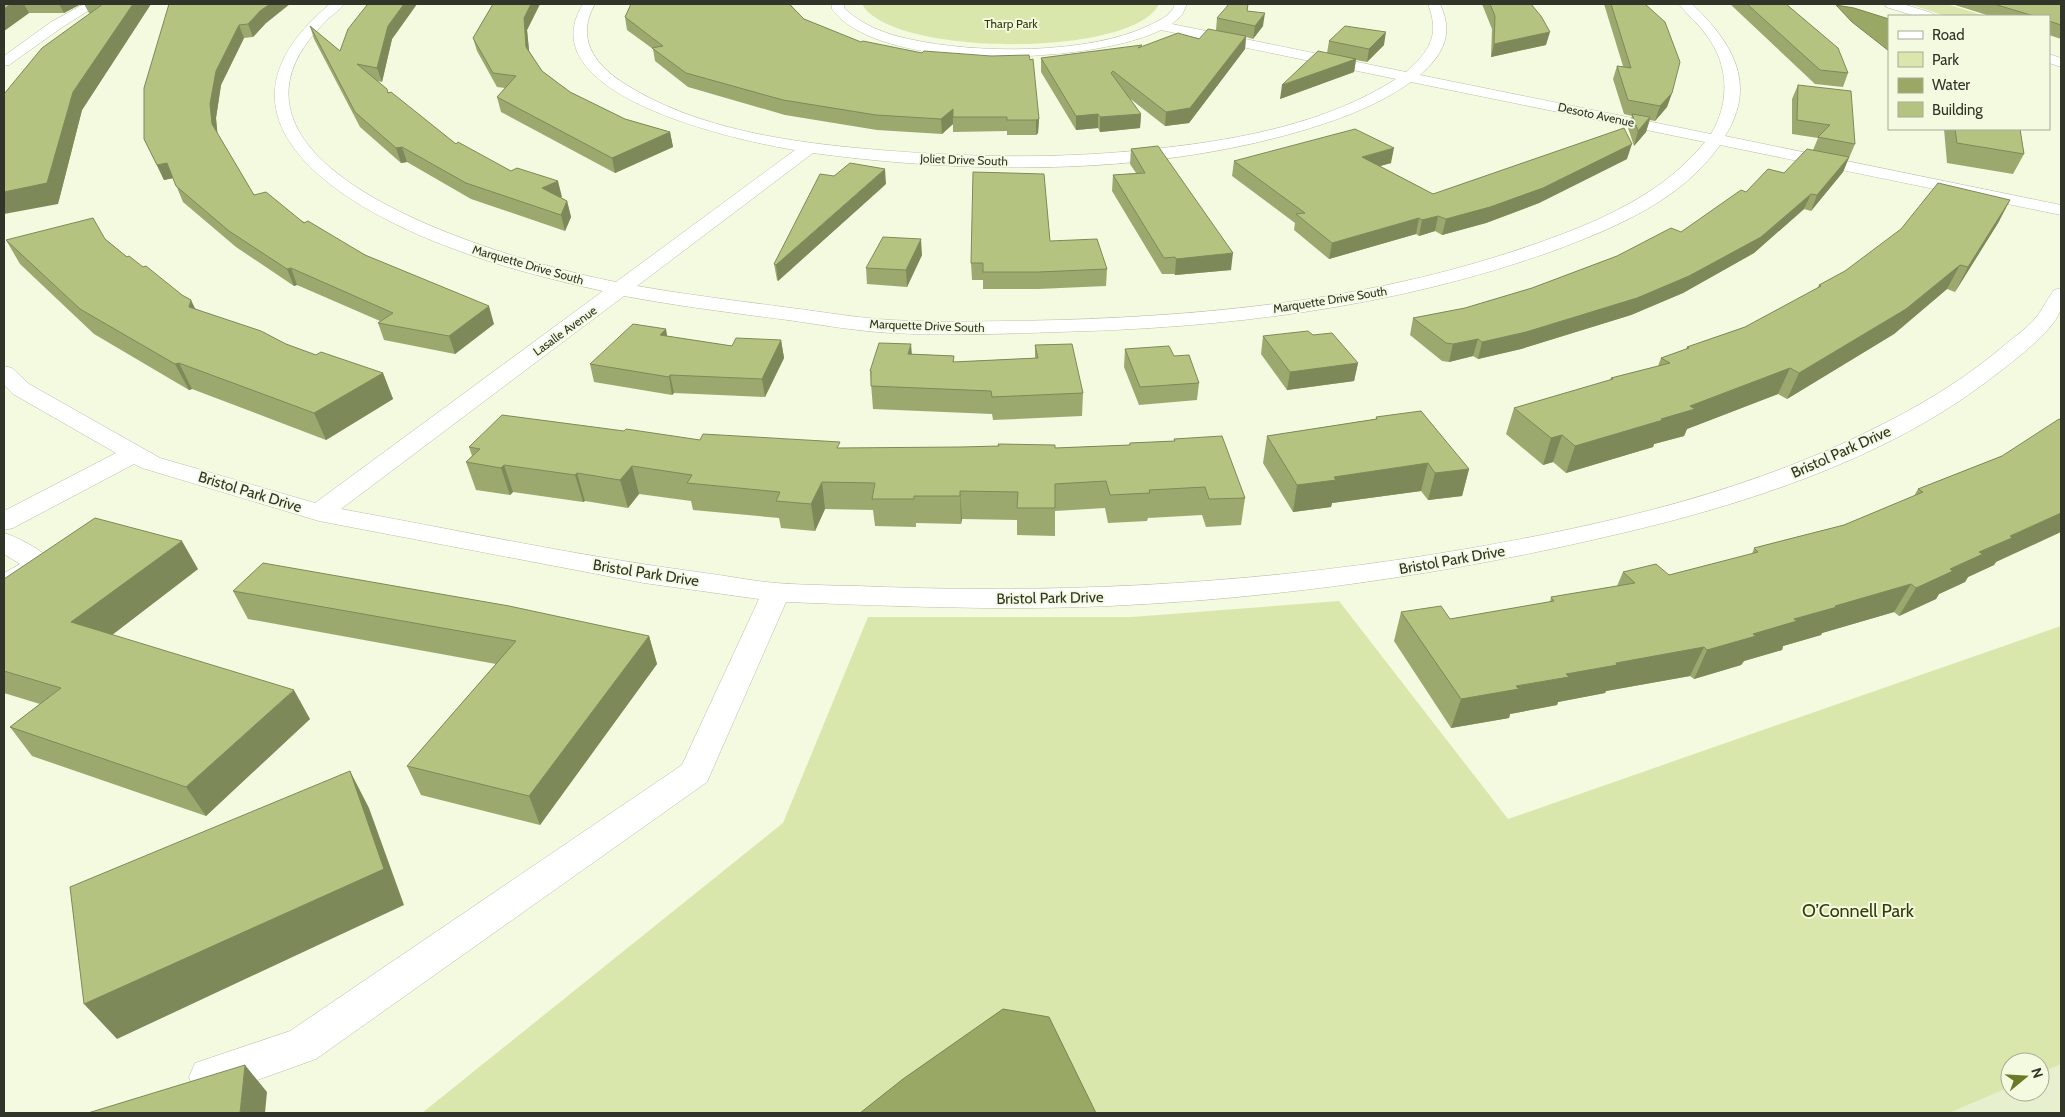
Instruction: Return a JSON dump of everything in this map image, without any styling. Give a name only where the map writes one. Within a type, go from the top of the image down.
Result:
[{"type":"street","points":[[4,62],[56,25],[93,4]]},
{"type":"street","name":"Marquette Drive South","points":[[338,4],[317,21],[295,47],[284,72],[281,102],[284,117],[292,137],[310,156],[340,183],[385,213],[436,236],[498,259],[622,289],[709,304],[876,325],[939,327],[1148,323],[1286,308],[1422,284],[1476,270],[1551,246],[1593,229],[1630,211],[1659,193],[1698,163],[1717,140],[1731,113],[1733,89],[1730,68],[1714,32],[1685,4]]},
{"type":"street","name":"Joliet Drive South","points":[[590,4],[582,15],[579,27],[581,48],[596,68],[618,87],[660,108],[704,124],[740,134],[810,148],[896,157],[973,162],[1048,162],[1168,152],[1246,140],[1317,121],[1374,99],[1409,77],[1427,62],[1440,38],[1441,26],[1434,4]]},
{"type":"street","points":[[838,4],[838,9],[849,21],[868,32],[912,44],[964,51],[1017,53],[1069,49],[1114,42],[1140,35],[1174,17],[1182,7],[1182,4]]},
{"type":"street","points":[[1891,4],[1924,15]]},
{"type":"street","name":"Desoto Avenue","points":[[1160,26],[2061,210]]},
{"type":"street","name":"Lasalle Avenue","points":[[319,513],[810,148]]},
{"type":"street","name":"Bristol Park Drive","points":[[4,373],[21,388],[151,463],[319,513],[644,574],[776,592],[954,599],[1105,598],[1196,592],[1378,573],[1476,557],[1582,535],[1665,515],[1733,495],[1777,480],[1881,435],[1963,388],[1996,364],[2042,324],[2061,294]]},
{"type":"street","points":[[4,522],[135,453]]},
{"type":"street","points":[[4,542],[40,564],[4,585]]},
{"type":"street","points":[[180,1088],[302,1046],[694,773],[776,592]]},
{"type":"shaded area","points":[[2061,1064],[2061,1113],[1949,1113],[2000,1091],[2000,1102],[2050,1102],[2050,1069]]},
{"type":"green space","name":"Tharp Park","points":[[862,4],[1159,4],[1140,22],[1106,34],[1061,42],[1012,44],[962,42],[917,34],[882,21]]},
{"type":"green space","points":[[1909,4],[1947,4],[1982,15],[1943,15]]},
{"type":"green space","name":"O’Connell Park","points":[[1339,601],[1508,819],[2061,626],[2061,1064],[2050,1069],[2050,1052],[2000,1052],[2000,1091],[1949,1113],[422,1113],[783,823],[868,617],[1132,617]]},
{"type":"water","points":[[1836,5],[1854,8],[1888,19],[1888,50],[1852,22]]},
{"type":"water","points":[[1003,1009],[1049,1017],[1096,1113],[860,1113],[903,1079]]},
{"type":"building","points":[[4,4],[11,4],[4,9]]},
{"type":"building","points":[[103,4],[133,4],[73,92],[47,183],[4,192],[4,94],[42,48]]},
{"type":"building","points":[[169,4],[270,4],[260,11],[248,24],[239,25],[216,71],[210,104],[212,124],[254,195],[266,192],[304,223],[308,221],[365,255],[489,306],[449,336],[378,323],[393,313],[291,268],[287,269],[229,231],[176,186],[167,163],[157,165],[144,139],[144,88]]},
{"type":"building","points":[[368,4],[404,4],[388,26],[377,68],[357,64],[387,89],[388,93],[391,92],[456,144],[458,142],[511,171],[517,168],[558,181],[542,188],[567,201],[561,215],[466,183],[402,147],[396,148],[355,112],[310,26],[340,51],[348,29]]},
{"type":"building","points":[[493,4],[531,4],[524,18],[526,47],[542,71],[570,92],[625,119],[670,132],[612,158],[497,97],[516,76],[493,73],[473,38]]},
{"type":"building","points":[[631,4],[789,4],[804,19],[861,42],[922,53],[924,51],[991,56],[1029,55],[1030,60],[1033,59],[1039,119],[1007,120],[1007,117],[953,117],[953,109],[941,119],[876,115],[783,100],[686,73],[652,48],[663,46],[625,17]]},
{"type":"building","points":[[1229,4],[1248,4],[1247,11],[1265,13],[1255,26],[1217,18]]},
{"type":"building","points":[[1490,4],[1531,4],[1541,16],[1550,32],[1494,44],[1495,16]]},
{"type":"building","points":[[1611,4],[1645,4],[1665,22],[1680,62],[1672,93],[1660,106],[1628,100],[1617,66],[1631,68]]},
{"type":"building","points":[[1747,4],[1786,4],[1838,48],[1848,73],[1820,70]]},
{"type":"building","points":[[1994,4],[2061,4],[2061,25],[2050,21],[2050,15],[2031,15]]},
{"type":"building","points":[[1345,26],[1386,32],[1369,49],[1329,41]]},
{"type":"building","points":[[1208,29],[1246,36],[1190,108],[1166,112],[1113,71],[1111,73],[1141,114],[1100,117],[1098,114],[1076,116],[1041,58],[1142,45],[1138,48],[1178,33],[1199,39]]},
{"type":"building","points":[[1318,51],[1356,59],[1282,85]]},
{"type":"building","points":[[1798,85],[1851,91],[1855,144],[1818,137],[1830,125],[1797,120]]},
{"type":"building","points":[[1632,114],[1650,117],[1638,131]]},
{"type":"building","points":[[1624,128],[1632,144],[1543,188],[1490,207],[1446,219],[1438,216],[1422,220],[1419,218],[1332,243],[1296,214],[1305,213],[1234,161],[1355,129],[1394,148],[1362,157],[1433,194]]},
{"type":"building","points":[[1955,130],[2020,130],[2024,154],[1957,143]]},
{"type":"building","points":[[1158,146],[1233,253],[1176,259],[1175,257],[1164,258],[1113,175],[1145,173],[1131,149]]},
{"type":"building","points":[[1807,149],[1849,157],[1817,195],[1811,194],[1761,237],[1689,276],[1637,298],[1526,332],[1482,342],[1478,339],[1453,344],[1446,343],[1413,318],[1465,308],[1532,288],[1617,256],[1671,228],[1681,232],[1741,190],[1746,192],[1768,169],[1784,173]]},
{"type":"building","points":[[850,163],[885,169],[776,265],[774,264],[820,174],[834,176]]},
{"type":"building","points":[[973,172],[1044,174],[1050,241],[1097,239],[1107,269],[983,272],[983,263],[971,263]]},
{"type":"building","points":[[1938,183],[2010,200],[1968,267],[1960,265],[1906,309],[1799,373],[1790,368],[1690,406],[1695,409],[1575,446],[1562,435],[1551,438],[1514,408],[1613,379],[1611,378],[1670,363],[1661,358],[1745,327],[1845,271],[1901,229]]},
{"type":"building","points":[[93,218],[105,239],[127,257],[129,256],[143,267],[146,266],[191,300],[189,307],[261,331],[286,344],[316,355],[321,352],[383,373],[314,413],[179,363],[175,364],[80,309],[6,240]]},
{"type":"building","points":[[883,237],[921,239],[906,270],[866,268]]},
{"type":"building","points":[[633,324],[666,329],[660,335],[732,346],[736,338],[781,340],[762,379],[670,375],[669,377],[590,364]]},
{"type":"building","points":[[1308,331],[1313,335],[1332,333],[1358,363],[1290,372],[1263,336]]},
{"type":"building","points":[[879,343],[911,344],[908,354],[954,356],[953,362],[1038,358],[1035,345],[1072,344],[1083,393],[992,397],[991,391],[871,386],[870,371]]},
{"type":"building","points":[[1169,346],[1174,356],[1189,355],[1199,383],[1140,387],[1125,349]]},
{"type":"building","points":[[1421,411],[1469,469],[1435,473],[1428,463],[1334,477],[1336,480],[1297,485],[1267,436],[1377,419],[1376,417]]},
{"type":"building","points":[[502,415],[624,431],[626,429],[700,440],[703,434],[840,442],[837,448],[999,446],[998,444],[1055,445],[1055,448],[1130,445],[1130,443],[1222,436],[1245,498],[1209,499],[1205,487],[1149,490],[1150,493],[1110,495],[1106,481],[1055,484],[1055,508],[1017,508],[1018,492],[960,491],[960,496],[914,496],[914,499],[872,499],[875,483],[822,482],[811,504],[776,501],[780,492],[687,483],[692,475],[632,466],[620,480],[577,473],[575,475],[504,465],[501,468],[466,462],[480,449],[469,447]]},
{"type":"building","points":[[2059,419],[2061,420],[2061,513],[2010,536],[2012,538],[1979,552],[1983,554],[1950,569],[1953,571],[1916,588],[1911,584],[1835,606],[1837,607],[1794,619],[1797,621],[1753,634],[1756,636],[1707,650],[1704,647],[1616,663],[1617,665],[1566,674],[1569,677],[1516,686],[1519,689],[1461,699],[1401,612],[1441,606],[1450,619],[1554,601],[1551,597],[1635,583],[1623,572],[1656,564],[1669,575],[1758,552],[1754,548],[1844,525],[1923,492],[1918,489],[2002,456]]},
{"type":"building","points":[[95,518],[182,541],[71,622],[294,690],[186,787],[10,727],[61,688],[4,671],[4,579]]},
{"type":"building","points":[[263,563],[509,606],[649,636],[529,796],[407,766],[516,641],[233,591]]},
{"type":"building","points":[[350,771],[384,869],[84,1004],[70,887]]},
{"type":"building","points":[[245,1065],[240,1113],[88,1113]]}]
